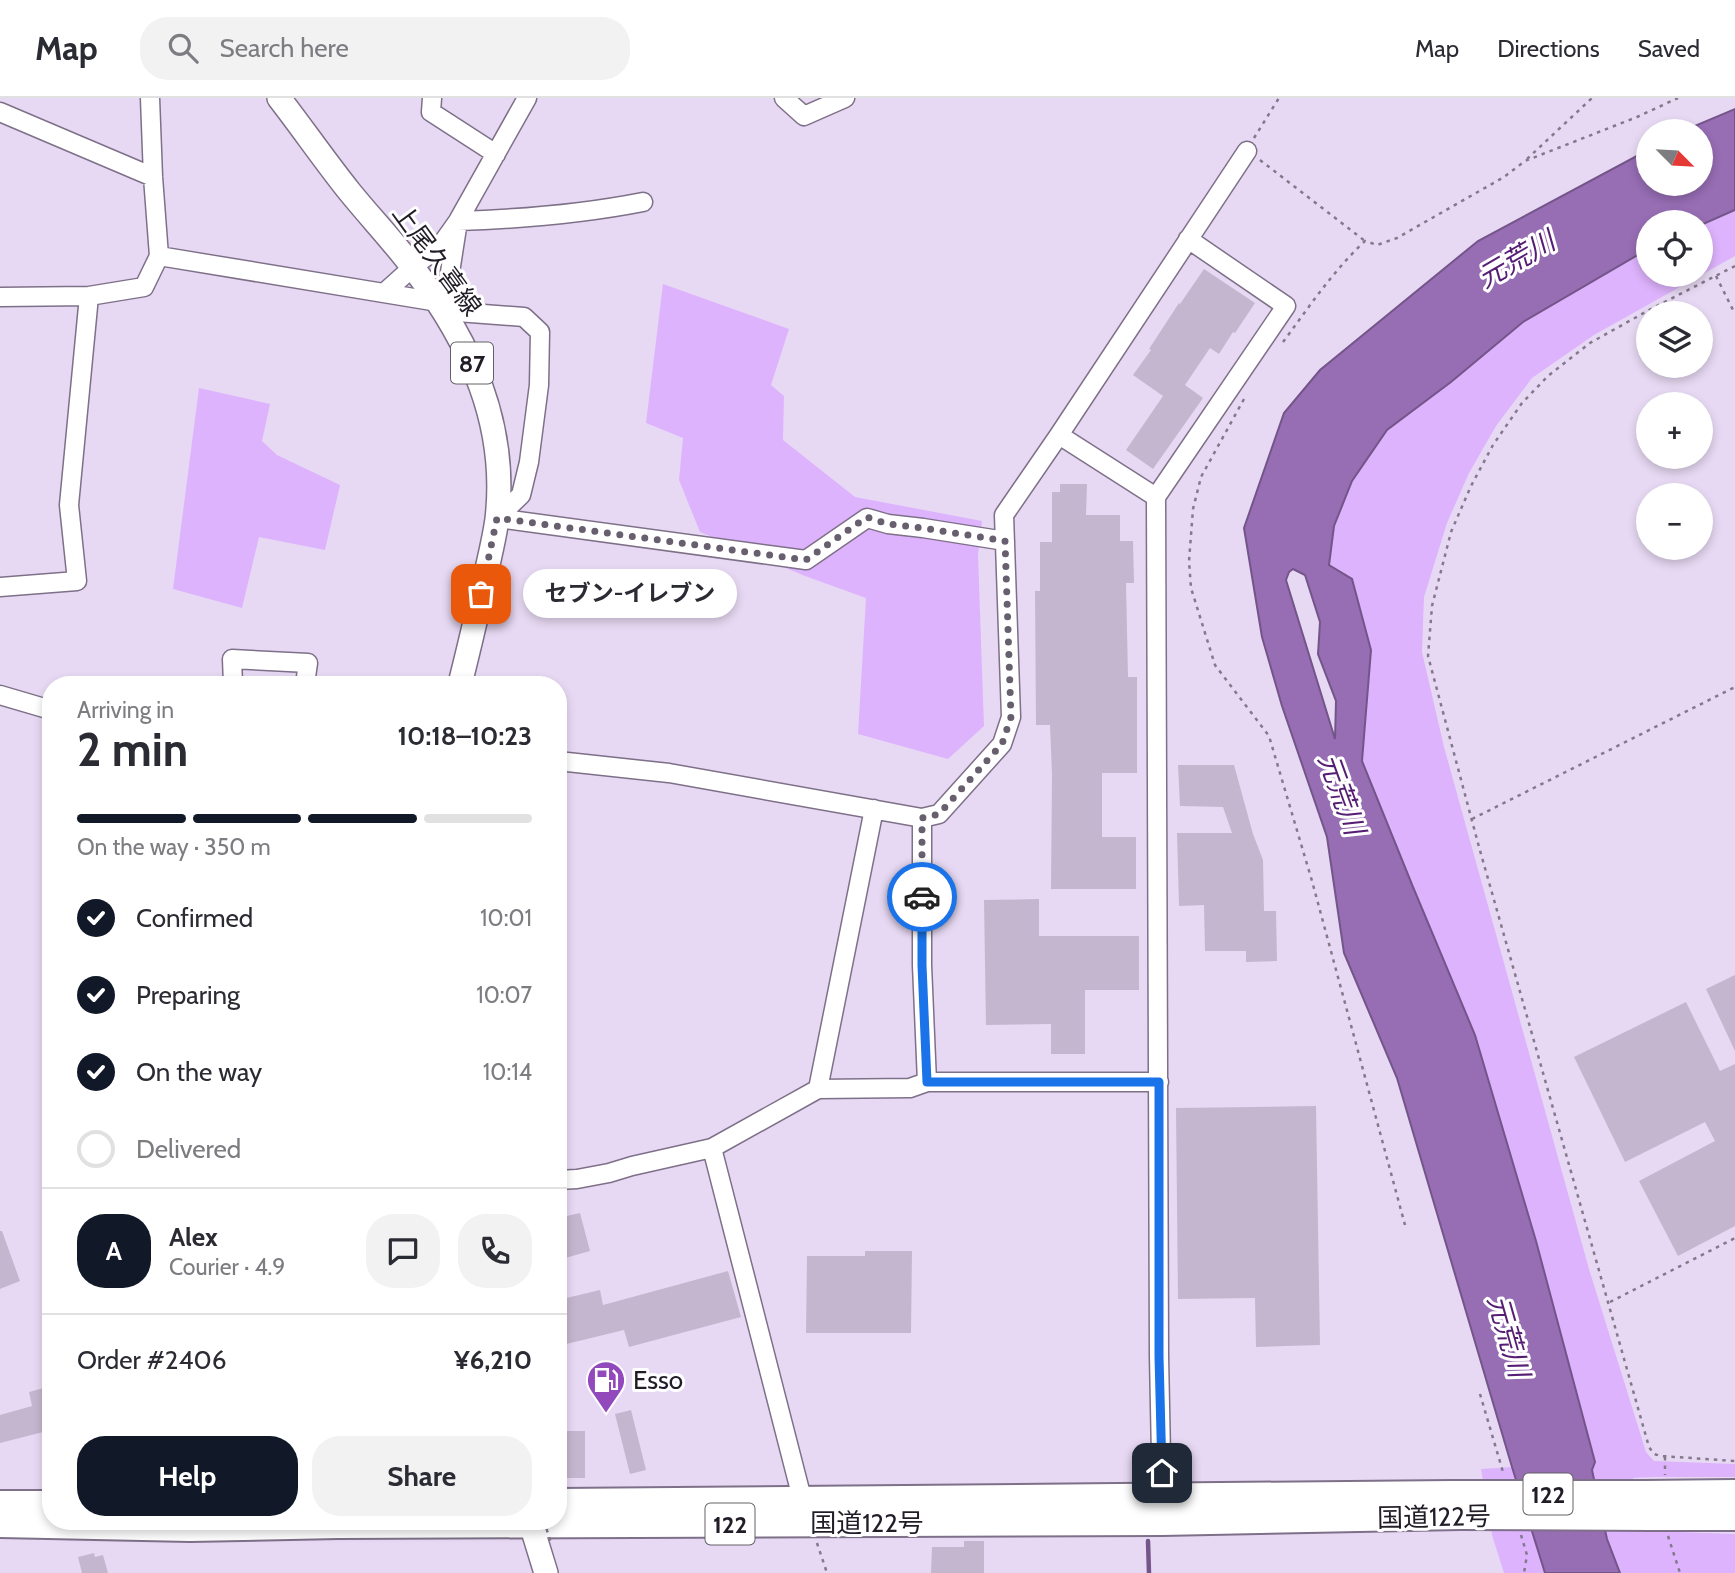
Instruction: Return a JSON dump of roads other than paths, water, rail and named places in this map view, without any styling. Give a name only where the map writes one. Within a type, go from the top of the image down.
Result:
[{"type":"highway","name":"国道122号","points":[[1654,1515],[1735,1493]]},
{"type":"highway","name":"国道122号","points":[[567,1502],[806,1511],[1456,1505],[1735,1517]]},
{"type":"highway","points":[[0,1504],[42,1504]]},
{"type":"highway","name":"国道122号","points":[[567,1525],[806,1511]]},
{"type":"highway","name":"国道122号","points":[[0,1524],[42,1525]]},
{"type":"main road","name":"上尾久喜線","points":[[279,98],[347,188],[413,267],[441,307],[470,358],[492,419],[497,452],[497,518],[462,676]]},
{"type":"main road","points":[[539,1530],[546,1573]]},
{"type":"street","points":[[0,297],[89,296],[144,287],[159,256],[150,98]]},
{"type":"street","points":[[432,98],[431,112],[496,154]]},
{"type":"street","points":[[384,293],[441,245],[458,221],[527,98]]},
{"type":"street","points":[[784,98],[803,116],[845,98]]},
{"type":"street","points":[[0,112],[153,177]]},
{"type":"street","points":[[567,762],[669,773],[922,818],[939,814],[1002,744],[1011,717],[1004,515],[1247,151]]},
{"type":"street","points":[[458,221],[513,220],[599,211],[643,202]]},
{"type":"street","points":[[441,307],[458,221]]},
{"type":"street","points":[[1162,1509],[1156,498],[1286,306],[1188,239]]},
{"type":"street","points":[[159,256],[384,293],[441,307],[524,317],[540,332],[539,385],[529,462],[521,495],[497,518]]},
{"type":"street","points":[[0,587],[77,581],[69,505],[89,296]]},
{"type":"street","points":[[1059,435],[1156,498]]},
{"type":"street","points":[[497,518],[806,560],[867,517],[888,524],[1005,541]]},
{"type":"street","points":[[233,676],[232,659],[308,663],[306,676]]},
{"type":"street","points":[[0,695],[42,707]]},
{"type":"street","points":[[818,1089],[874,809]]},
{"type":"street","points":[[922,818],[922,965],[927,1082]]},
{"type":"street","points":[[567,1180],[609,1173],[712,1148],[818,1089],[910,1088],[927,1082],[1159,1082]]},
{"type":"street","points":[[712,1148],[806,1511]]},
{"type":"water","name":"元荒川","points":[[1735,109],[1735,210],[1713,220],[1713,210],[1636,210],[1636,256],[1523,322],[1451,382],[1387,430],[1352,481],[1334,526],[1329,565],[1352,579],[1371,650],[1362,761],[1475,1035],[1536,1241],[1595,1462],[1592,1470],[1607,1539],[1620,1573],[1545,1573],[1397,1078],[1344,953],[1327,837],[1282,706],[1262,637],[1244,528],[1284,413],[1320,370],[1478,241],[1636,156],[1636,196],[1713,196],[1711,119]],"holes":[[[1293,569],[1305,575],[1320,622],[1318,654],[1336,701],[1335,739],[1286,580]]]},
{"type":"waterway","points":[[1148,1541],[1149,1573]]},
{"type":"place","name":"セブン-イレブン","points":[[481,594]]},
{"type":"place","name":"Esso","points":[[606,1414]]}]
